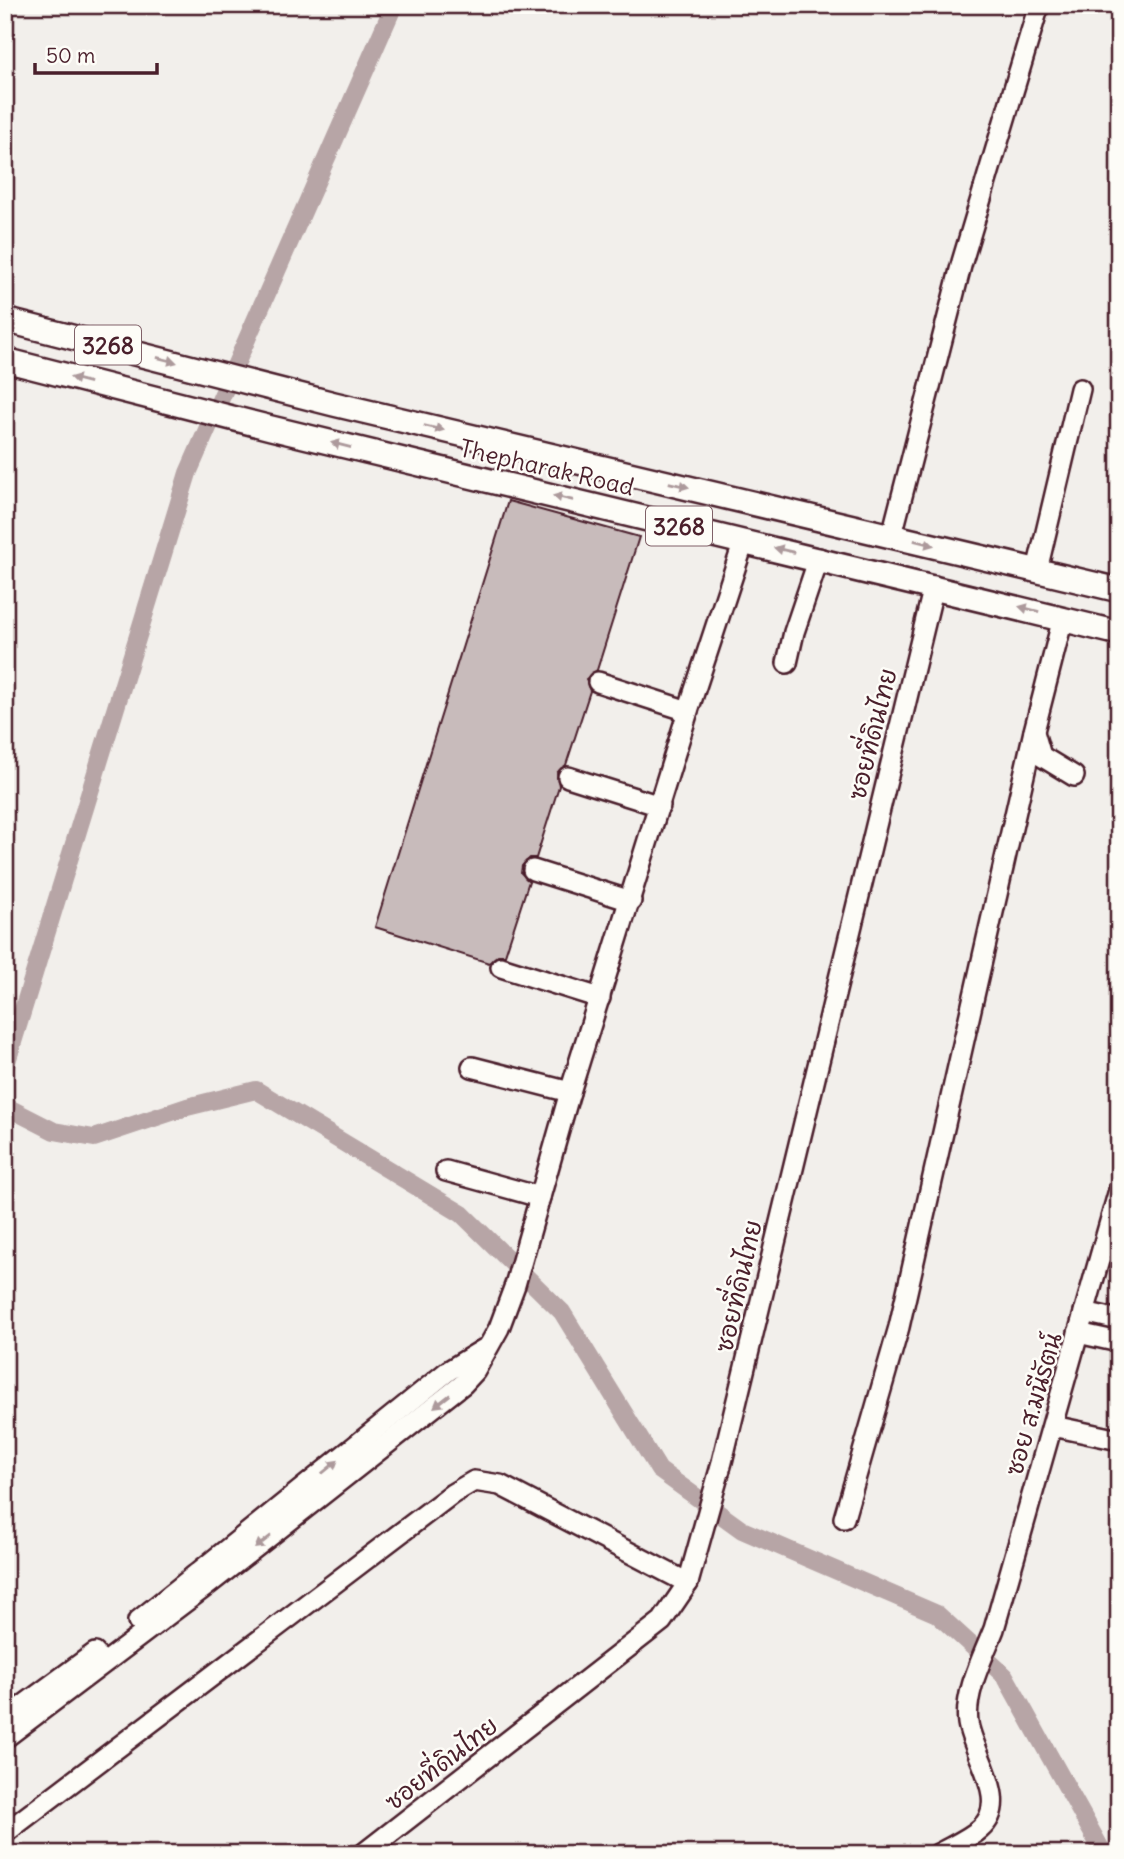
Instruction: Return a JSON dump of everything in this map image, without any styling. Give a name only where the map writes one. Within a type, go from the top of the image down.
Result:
[{"type":"main road","name":"Thepharak Road","points":[[5,320],[249,382],[1119,590]]},
{"type":"main road","name":"Thepharak Road","points":[[5,360],[240,420],[934,586],[1119,633]]},
{"type":"street","points":[[892,535],[962,262],[1039,5]]},
{"type":"street","points":[[1037,570],[1080,389]]},
{"type":"street","points":[[5,1720],[209,1584],[367,1448],[449,1371],[484,1349],[499,1328],[515,1285],[570,1092],[688,710],[744,541]]},
{"type":"street","points":[[787,663],[818,558]]},
{"type":"street","name":"ซอยที่ดินไทย","points":[[363,1854],[662,1622],[688,1583],[722,1462],[934,586]]},
{"type":"street","points":[[845,1518],[899,1327],[1034,731],[1063,618]]},
{"type":"street","points":[[598,682],[688,710]]},
{"type":"street","points":[[1034,731],[1041,756],[1074,776]]},
{"type":"street","points":[[568,777],[660,806]]},
{"type":"street","points":[[533,870],[631,901]]},
{"type":"street","points":[[501,967],[600,999]]},
{"type":"street","points":[[472,1067],[570,1092]]},
{"type":"street","points":[[446,1171],[540,1197]]},
{"type":"street","name":"ซอย ส.มนีรัตน์","points":[[938,1854],[980,1830],[991,1817],[993,1810],[994,1802],[968,1723],[969,1699],[993,1630],[1119,1190]]},
{"type":"street","points":[[1084,1312],[1119,1320]]},
{"type":"street","points":[[1079,1333],[1119,1342]]},
{"type":"street","points":[[1053,1426],[1119,1440]]},
{"type":"street","points":[[5,1833],[452,1494],[474,1481],[500,1485],[688,1583]]},
{"type":"street","points":[[5,1738],[105,1654]]},
{"type":"building","points":[[508,501],[639,537],[597,670],[586,679],[590,691],[566,765],[557,773],[559,786],[536,858],[530,858],[522,866],[521,873],[529,881],[505,955],[498,955],[489,963],[375,927]]},
{"type":"waterway","points":[[5,1068],[188,473],[394,5]]},
{"type":"waterway","points":[[5,1106],[54,1131],[94,1138],[187,1107],[256,1090],[462,1214],[562,1312],[659,1470],[742,1530],[937,1614],[1005,1676],[1104,1854]]}]
